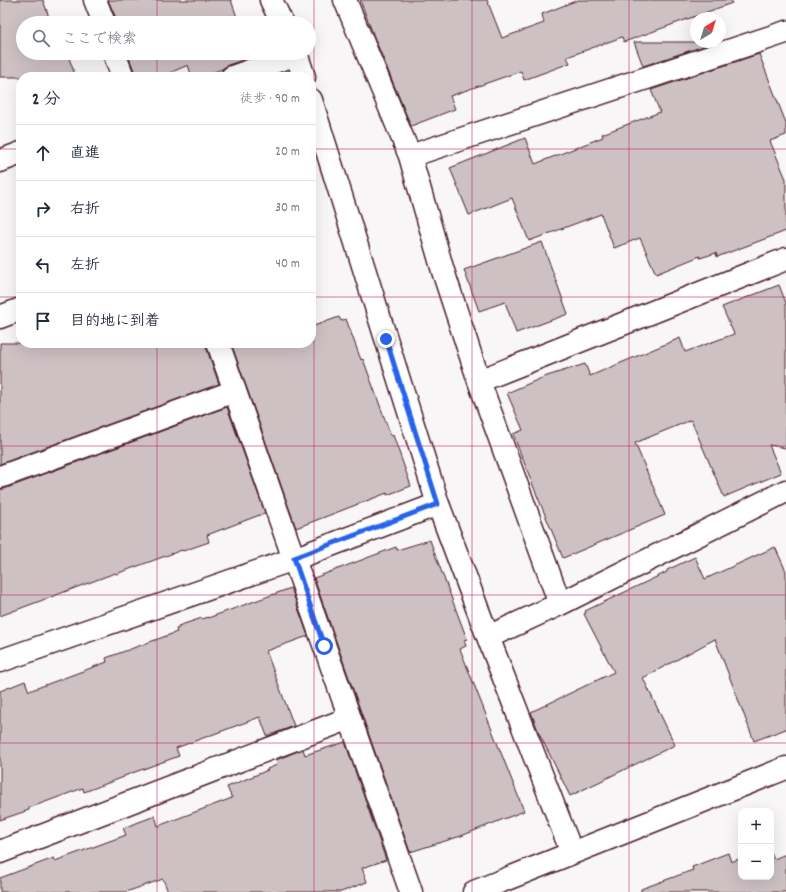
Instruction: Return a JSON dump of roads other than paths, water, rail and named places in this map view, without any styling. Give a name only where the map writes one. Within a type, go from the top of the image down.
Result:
[{"type":"street","points":[[95,0],[101,16]]},
{"type":"street","points":[[271,0],[279,16]]},
{"type":"street","points":[[345,0],[410,156],[443,271],[478,381],[560,604]]},
{"type":"street","points":[[410,156],[786,32]]},
{"type":"street","points":[[117,60],[121,72]]},
{"type":"street","points":[[245,72],[277,60]]},
{"type":"street","points":[[298,60],[302,72]]},
{"type":"street","points":[[316,116],[438,504],[572,853]]},
{"type":"street","points":[[0,161],[16,155]]},
{"type":"street","points":[[478,381],[786,259]]},
{"type":"street","points":[[0,317],[16,311]]},
{"type":"street","points":[[220,348],[411,892]]},
{"type":"street","points":[[0,477],[235,391]]},
{"type":"street","points":[[488,637],[560,604],[786,491]]},
{"type":"street","points":[[0,661],[294,558],[438,504]]},
{"type":"street","points":[[0,852],[350,718]]},
{"type":"street","points":[[474,892],[786,768]]}]
